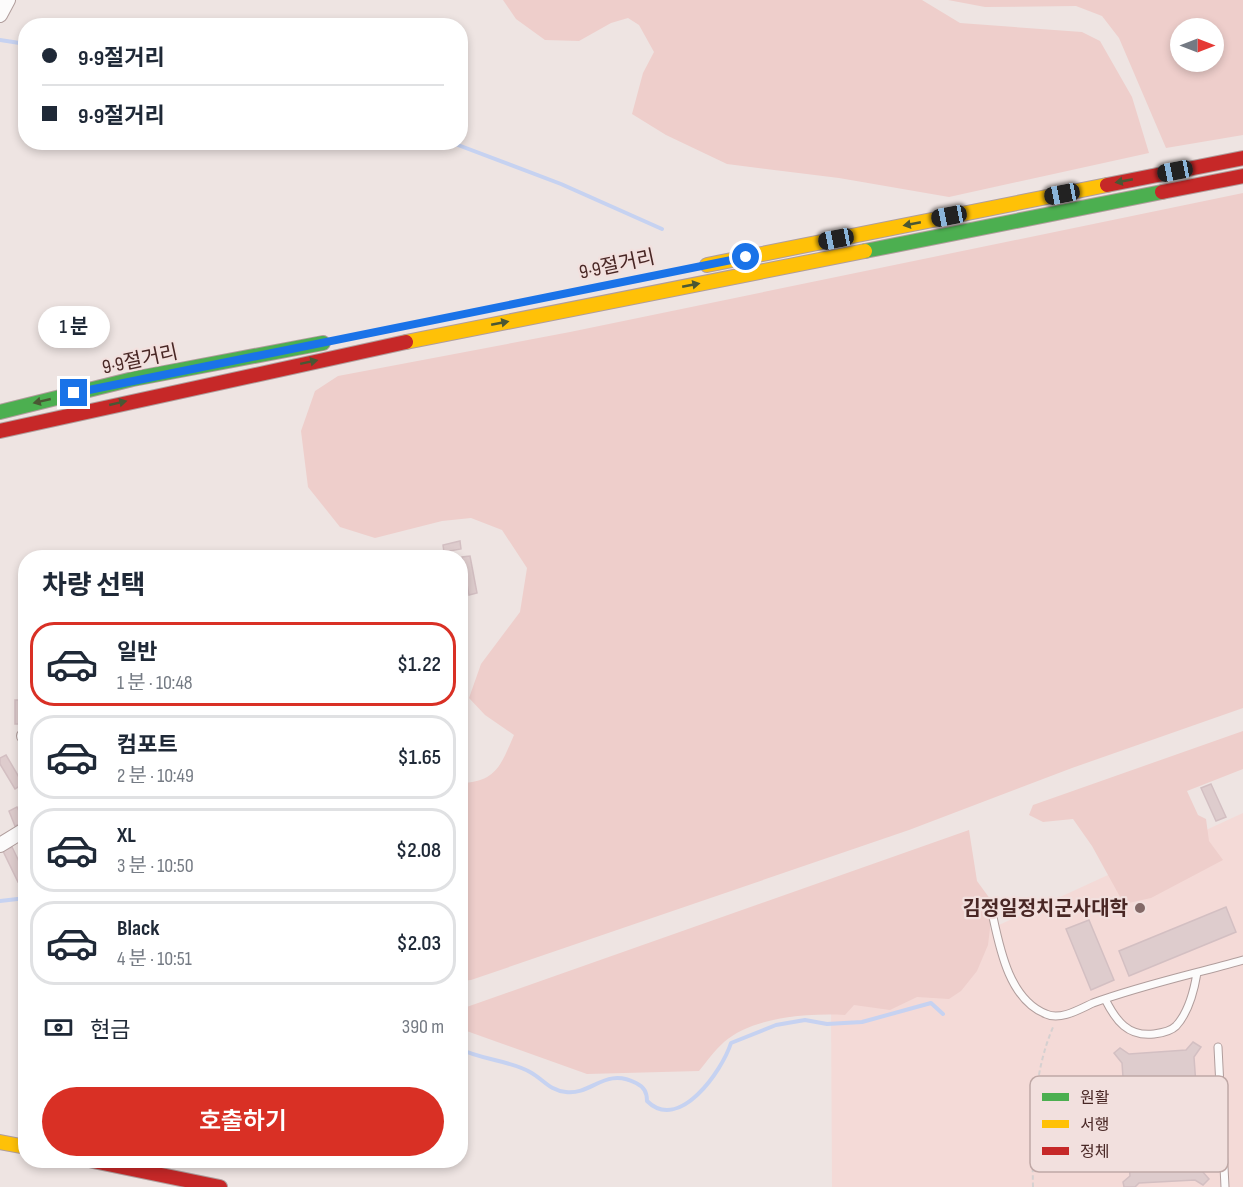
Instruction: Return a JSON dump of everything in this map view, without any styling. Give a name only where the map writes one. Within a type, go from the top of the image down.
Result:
[{"type":"main road","points":[[688,269],[1243,158]]},
{"type":"main road","name":"9·9절거리","points":[[0,431],[395,344],[1243,176]]},
{"type":"main road","name":"9·9절거리","points":[[0,412],[133,379],[341,340]]},
{"type":"main road","points":[[0,1142],[18,1145]]},
{"type":"main road","points":[[127,1168],[220,1187]]},
{"type":"street","points":[[0,15],[8,0]]},
{"type":"street","points":[[0,845],[18,834]]},
{"type":"lane","points":[[993,917],[1007,970],[1022,993],[1036,1008],[1047,1015],[1061,1016],[1106,999],[1243,960]]},
{"type":"lane","points":[[1106,999],[1114,1017],[1130,1031],[1141,1034],[1162,1032],[1172,1029],[1183,1016],[1194,990],[1197,973]]},
{"type":"lane","points":[[1218,1047],[1219,1076]]},
{"type":"lane","points":[[1224,1172],[1225,1187]]},
{"type":"path","points":[[1040,1076],[1050,1034],[1061,1016]]},
{"type":"path","points":[[1033,1172],[1033,1187]]},
{"type":"shaded area","points":[[503,0],[922,0],[960,23],[1082,32],[1100,41],[1132,97],[1149,153],[949,197],[839,178],[727,164],[666,135],[632,114],[643,73],[654,52],[639,25],[628,18],[611,23],[579,41],[545,40],[516,19]]},
{"type":"shaded area","points":[[948,0],[1243,0],[1243,135],[1166,148],[1119,38],[1102,16],[1076,6],[985,7]]},
{"type":"shaded area","points":[[1243,193],[1243,708],[1072,768],[909,830],[468,980],[468,782],[482,779],[496,770],[514,735],[485,715],[469,698],[481,664],[520,612],[527,568],[502,530],[471,518],[442,521],[375,538],[340,527],[308,487],[301,431],[315,391],[338,376],[570,332]]},
{"type":"shaded area","points":[[1243,731],[1243,769],[1187,791],[1198,815],[1206,819],[1209,841],[1223,860],[1151,898],[1124,904],[1092,846],[1073,819],[1043,822],[1029,815],[1033,805]]},
{"type":"shaded area","name":"김정일정치군사대학","points":[[1243,813],[1243,1187],[832,1187],[831,1002]]},
{"type":"shaded area","points":[[969,830],[977,881],[993,903],[988,945],[977,971],[961,991],[949,999],[917,997],[890,1010],[854,1005],[845,1015],[798,1016],[765,1022],[750,1027],[724,1042],[699,1071],[587,1074],[468,1032],[468,1007]]},
{"type":"building","points":[[460,541],[461,549],[444,550],[443,545]]},
{"type":"building","points":[[468,556],[470,556],[477,593],[469,595],[468,590]]},
{"type":"building","points":[[15,700],[18,700],[18,724],[15,724]]},
{"type":"building","points":[[6,755],[18,775],[18,787],[15,789],[0,764],[0,758]]},
{"type":"building","points":[[1211,784],[1226,817],[1216,821],[1201,788]]},
{"type":"building","points":[[17,807],[18,825],[15,826],[9,811]]},
{"type":"building","points":[[12,847],[18,859],[18,882],[3,851]]},
{"type":"building","points":[[1226,907],[1236,932],[1129,976],[1119,951]]},
{"type":"building","points":[[1089,920],[1114,980],[1091,990],[1066,929]]},
{"type":"building","points":[[1193,1042],[1201,1047],[1194,1057],[1195,1076],[1123,1076],[1122,1063],[1114,1053],[1120,1048],[1129,1054],[1186,1050]]},
{"type":"building","points":[[1130,1172],[1203,1172],[1209,1179],[1203,1185],[1195,1180],[1139,1183],[1135,1187],[1124,1187],[1123,1182],[1130,1176]]},
{"type":"waterway","points":[[0,40],[18,43]]},
{"type":"waterway","points":[[468,149],[561,184],[662,229]]},
{"type":"waterway","points":[[0,901],[18,899]]},
{"type":"waterway","points":[[468,1052],[522,1068],[560,1091],[575,1092],[607,1080],[625,1079],[643,1088],[647,1101],[659,1109],[672,1109],[685,1104],[709,1082],[719,1068],[731,1043],[776,1025],[805,1020],[827,1024],[862,1022],[931,1003],[943,1014]]},
{"type":"traffic: fast","points":[[865,251],[1162,192]]},
{"type":"traffic: fast","points":[[0,412],[133,379],[323,343]]},
{"type":"traffic: slow","points":[[707,265],[1107,185]]},
{"type":"traffic: slow","points":[[406,342],[865,251]]},
{"type":"traffic: slow","points":[[0,1142],[18,1145]]},
{"type":"traffic: jam","points":[[1107,185],[1243,158]]},
{"type":"traffic: jam","points":[[1162,192],[1243,176]]},
{"type":"traffic: jam","points":[[0,431],[406,342]]},
{"type":"traffic: jam","points":[[127,1168],[220,1187]]},
{"type":"place","name":"김정일정치군사대학","points":[[1140,908]]},
{"type":"route","points":[[74,393],[133,379],[399,328],[746,257]]}]
